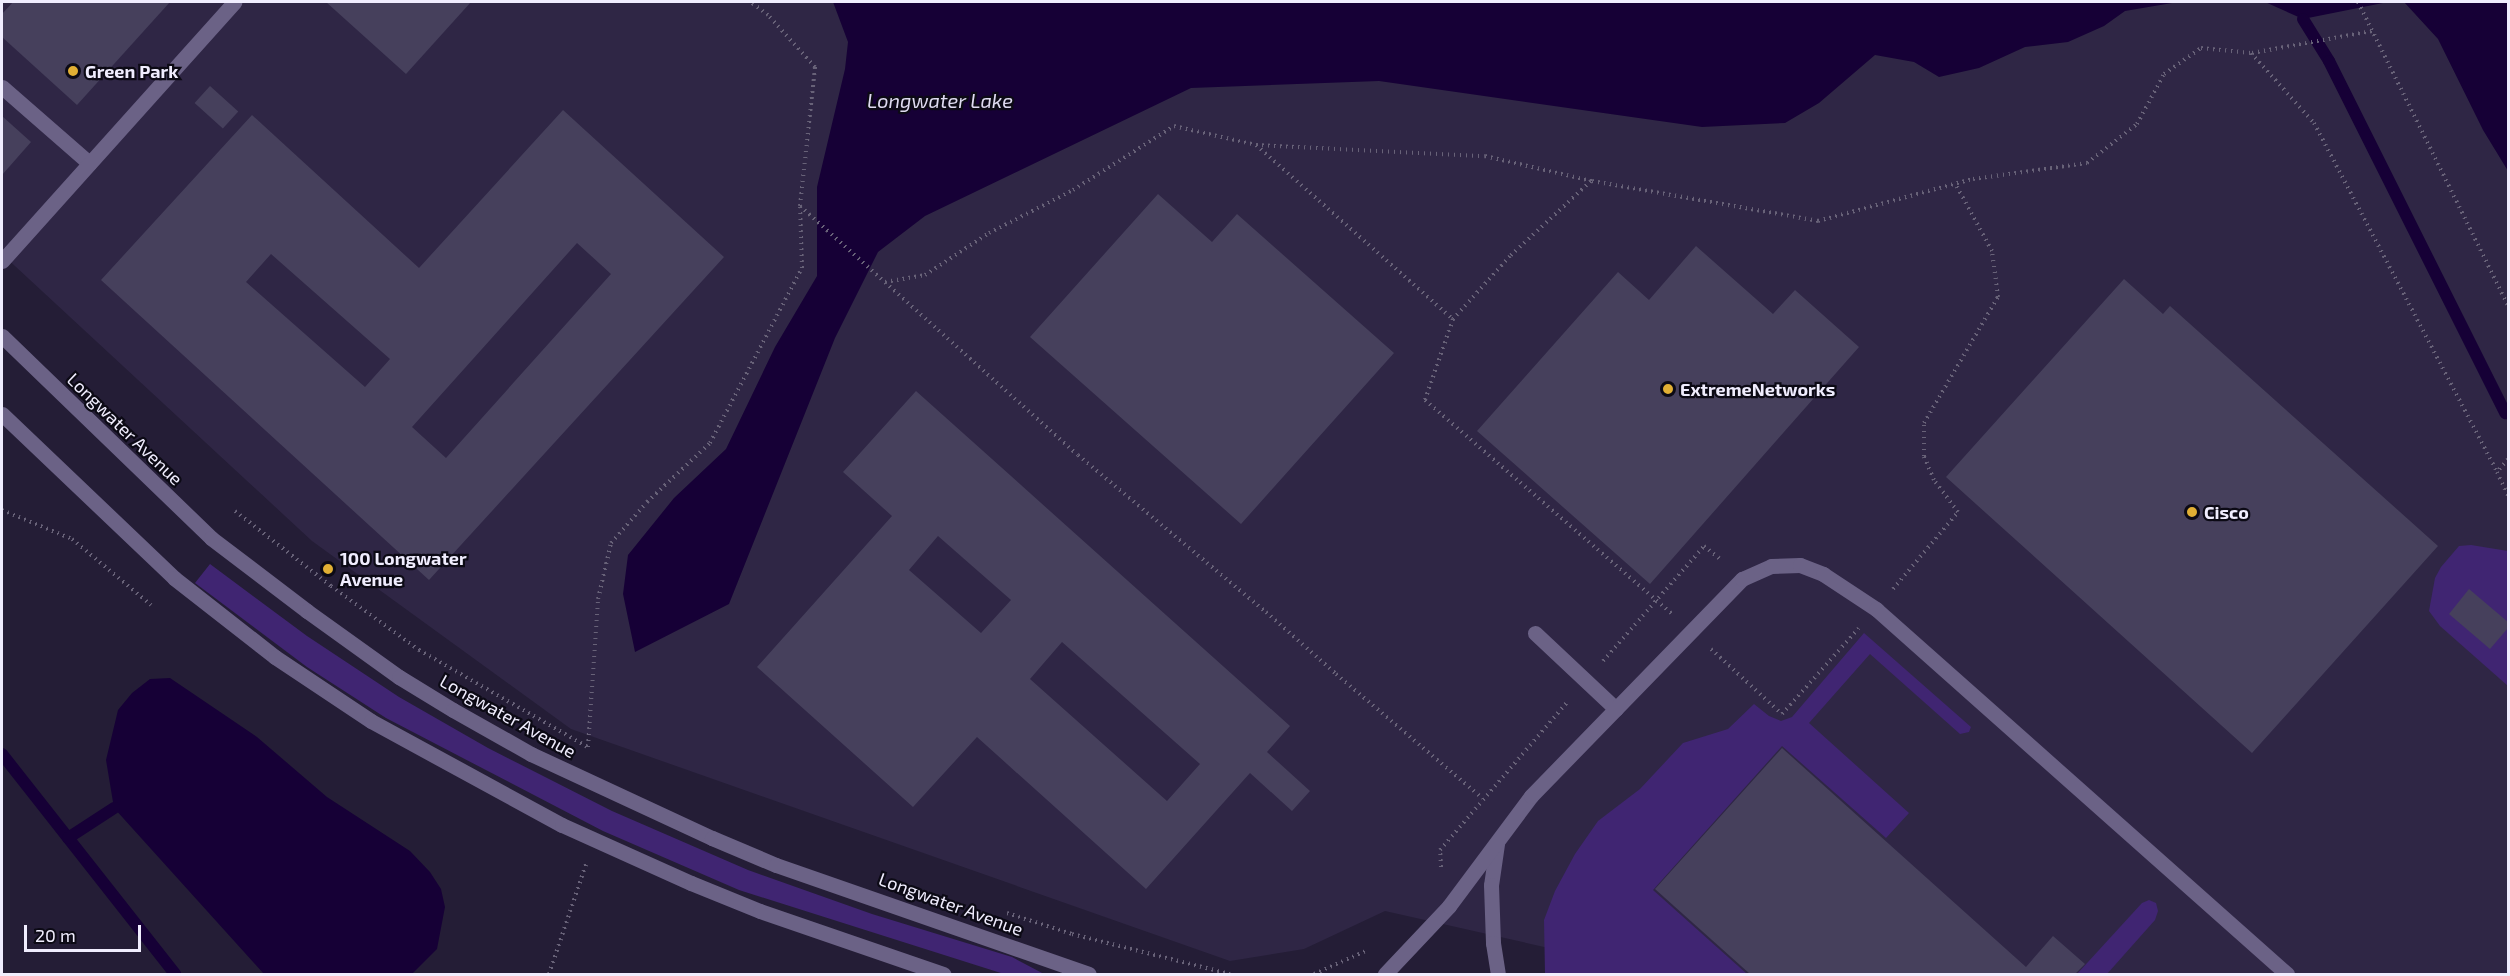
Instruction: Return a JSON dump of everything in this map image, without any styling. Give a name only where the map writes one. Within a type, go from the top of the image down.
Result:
[{"type":"street","points":[[2,261],[234,2]]},
{"type":"street","points":[[2,87],[89,163]]},
{"type":"street","name":"Longwater Avenue","points":[[2,336],[211,538],[299,606],[399,677],[453,710],[562,769],[776,865],[1089,975]]},
{"type":"street","points":[[2,414],[174,578],[275,657],[371,721],[594,840],[760,911],[943,975]]},
{"type":"street","points":[[1385,975],[1449,906],[1531,796],[1742,579],[1771,567],[1800,565],[1823,574],[1876,609],[2287,975]]},
{"type":"street","points":[[1535,633],[1616,709]]},
{"type":"street","points":[[1498,841],[1491,885],[1493,943],[1498,975]]},
{"type":"path","points":[[588,747],[598,599],[610,543],[647,502],[710,443],[802,268],[800,206],[814,67],[768,15],[751,2]]},
{"type":"path","points":[[2358,2],[2508,305]]},
{"type":"path","points":[[885,282],[925,275],[989,233],[1073,190],[1174,126],[1256,145],[1485,156],[1592,181],[1818,221],[1973,179],[2087,163],[2137,124],[2164,75],[2201,48],[2251,54],[2372,31]]},
{"type":"path","points":[[2251,54],[2314,123],[2508,496]]},
{"type":"path","points":[[1256,145],[1453,319]]},
{"type":"path","points":[[1592,181],[1510,256],[1453,319],[1425,400],[1692,631],[1782,714],[1959,512],[1934,480],[1924,456],[1924,423],[1998,297],[1992,250],[1956,184]]},
{"type":"path","points":[[800,206],[1078,455],[1266,612],[1336,675],[1482,798]]},
{"type":"path","points":[[2497,472],[2508,459]]},
{"type":"path","points":[[2,510],[72,539],[151,605]]},
{"type":"path","points":[[235,511],[331,586],[419,650],[598,752]]},
{"type":"path","points":[[1442,875],[1440,850],[1482,798],[1704,546],[1742,579]]},
{"type":"path","points":[[549,975],[594,840]]},
{"type":"path","points":[[1004,912],[1072,934],[1230,975]]},
{"type":"path","points":[[1314,975],[1377,946]]},
{"type":"shaded area","name":"Green Park","points":[[2,2],[2508,2],[2508,974],[1581,974],[1571,953],[1385,911],[1304,949],[1230,961],[571,729],[312,541],[2,254]]},
{"type":"shaded area","points":[[2471,545],[2508,551],[2508,686],[2440,626],[2429,611],[2435,578],[2441,567],[2459,546]]},
{"type":"shaded area","points":[[210,564],[307,636],[399,697],[488,748],[612,811],[748,870],[872,914],[1012,957],[1044,974],[1004,974],[739,890],[603,831],[386,718],[307,667],[195,583]]},
{"type":"shaded area","points":[[1864,633],[1971,727],[1969,732],[1960,734],[1870,654],[1809,723],[1909,813],[1886,838],[1782,746],[1653,890],[1747,974],[1545,974],[1544,920],[1555,891],[1575,854],[1598,821],[1640,789],[1683,743],[1728,729],[1754,704],[1769,716],[1781,721],[1792,717]]},
{"type":"shaded area","points":[[2149,900],[2156,903],[2158,911],[2155,920],[2107,974],[2077,974],[2142,903]]},
{"type":"water","name":"Longwater Lake","points":[[833,2],[2178,2],[2125,11],[2104,26],[2068,42],[2025,47],[1979,68],[1939,77],[1914,62],[1875,55],[1819,103],[1785,123],[1702,127],[1379,81],[1191,88],[925,216],[878,252],[835,338],[729,604],[635,652],[623,594],[628,555],[674,498],[726,449],[775,347],[817,276],[817,187],[845,69],[848,42]]},
{"type":"water","points":[[2265,2],[2388,2],[2303,19]]},
{"type":"water","points":[[2404,2],[2508,2],[2508,171],[2483,130],[2438,39]]},
{"type":"water","points":[[170,678],[257,737],[327,797],[410,851],[430,872],[441,889],[445,907],[437,949],[412,974],[264,974],[114,808],[106,760],[118,710],[132,693],[150,679]]},
{"type":"building","name":"Green Park","points":[[13,2],[170,2],[77,105],[2,37],[2,14]]},
{"type":"building","points":[[326,2],[471,2],[406,74]]},
{"type":"building","points":[[210,86],[238,111],[223,129],[195,103]]},
{"type":"building","points":[[563,110],[724,257],[429,580],[101,280],[252,115],[419,268]],"holes":[[[577,243],[611,274],[446,458],[412,427]],[[271,254],[390,359],[365,387],[246,282]]]},
{"type":"building","points":[[2,116],[31,142],[2,175]]},
{"type":"building","points":[[1158,194],[1212,242],[1237,214],[1394,353],[1241,524],[1030,337]]},
{"type":"building","name":"ExtremeNetworks","points":[[1696,246],[1773,314],[1795,290],[1859,347],[1650,584],[1477,431],[1618,272],[1649,300]]},
{"type":"building","name":"Cisco","points":[[2124,279],[2163,314],[2170,306],[2438,546],[2252,753],[1946,477]]},
{"type":"building","points":[[916,391],[1290,726],[1267,752],[1310,791],[1292,811],[1250,773],[1146,889],[977,737],[913,807],[757,667],[892,516],[843,472]],"holes":[[[938,536],[1011,600],[981,633],[909,570]],[[1062,642],[1200,764],[1167,801],[1030,679]]]},
{"type":"building","points":[[2469,589],[2508,622],[2508,628],[2490,649],[2449,614]]},
{"type":"building","points":[[1782,748],[2026,967],[2053,936],[2085,964],[2075,974],[1750,974],[1655,889]]},
{"type":"waterway","points":[[2303,19],[2329,61],[2505,413]]},
{"type":"waterway","points":[[2,754],[175,974]]},
{"type":"waterway","points":[[68,838],[114,808]]},
{"type":"place","name":"Green Park","points":[[73,71]]},
{"type":"place","name":"ExtremeNetworks","points":[[1668,389]]},
{"type":"place","name":"Cisco","points":[[2192,512]]},
{"type":"place","name":"100 Longwater Avenue","points":[[328,569]]}]
